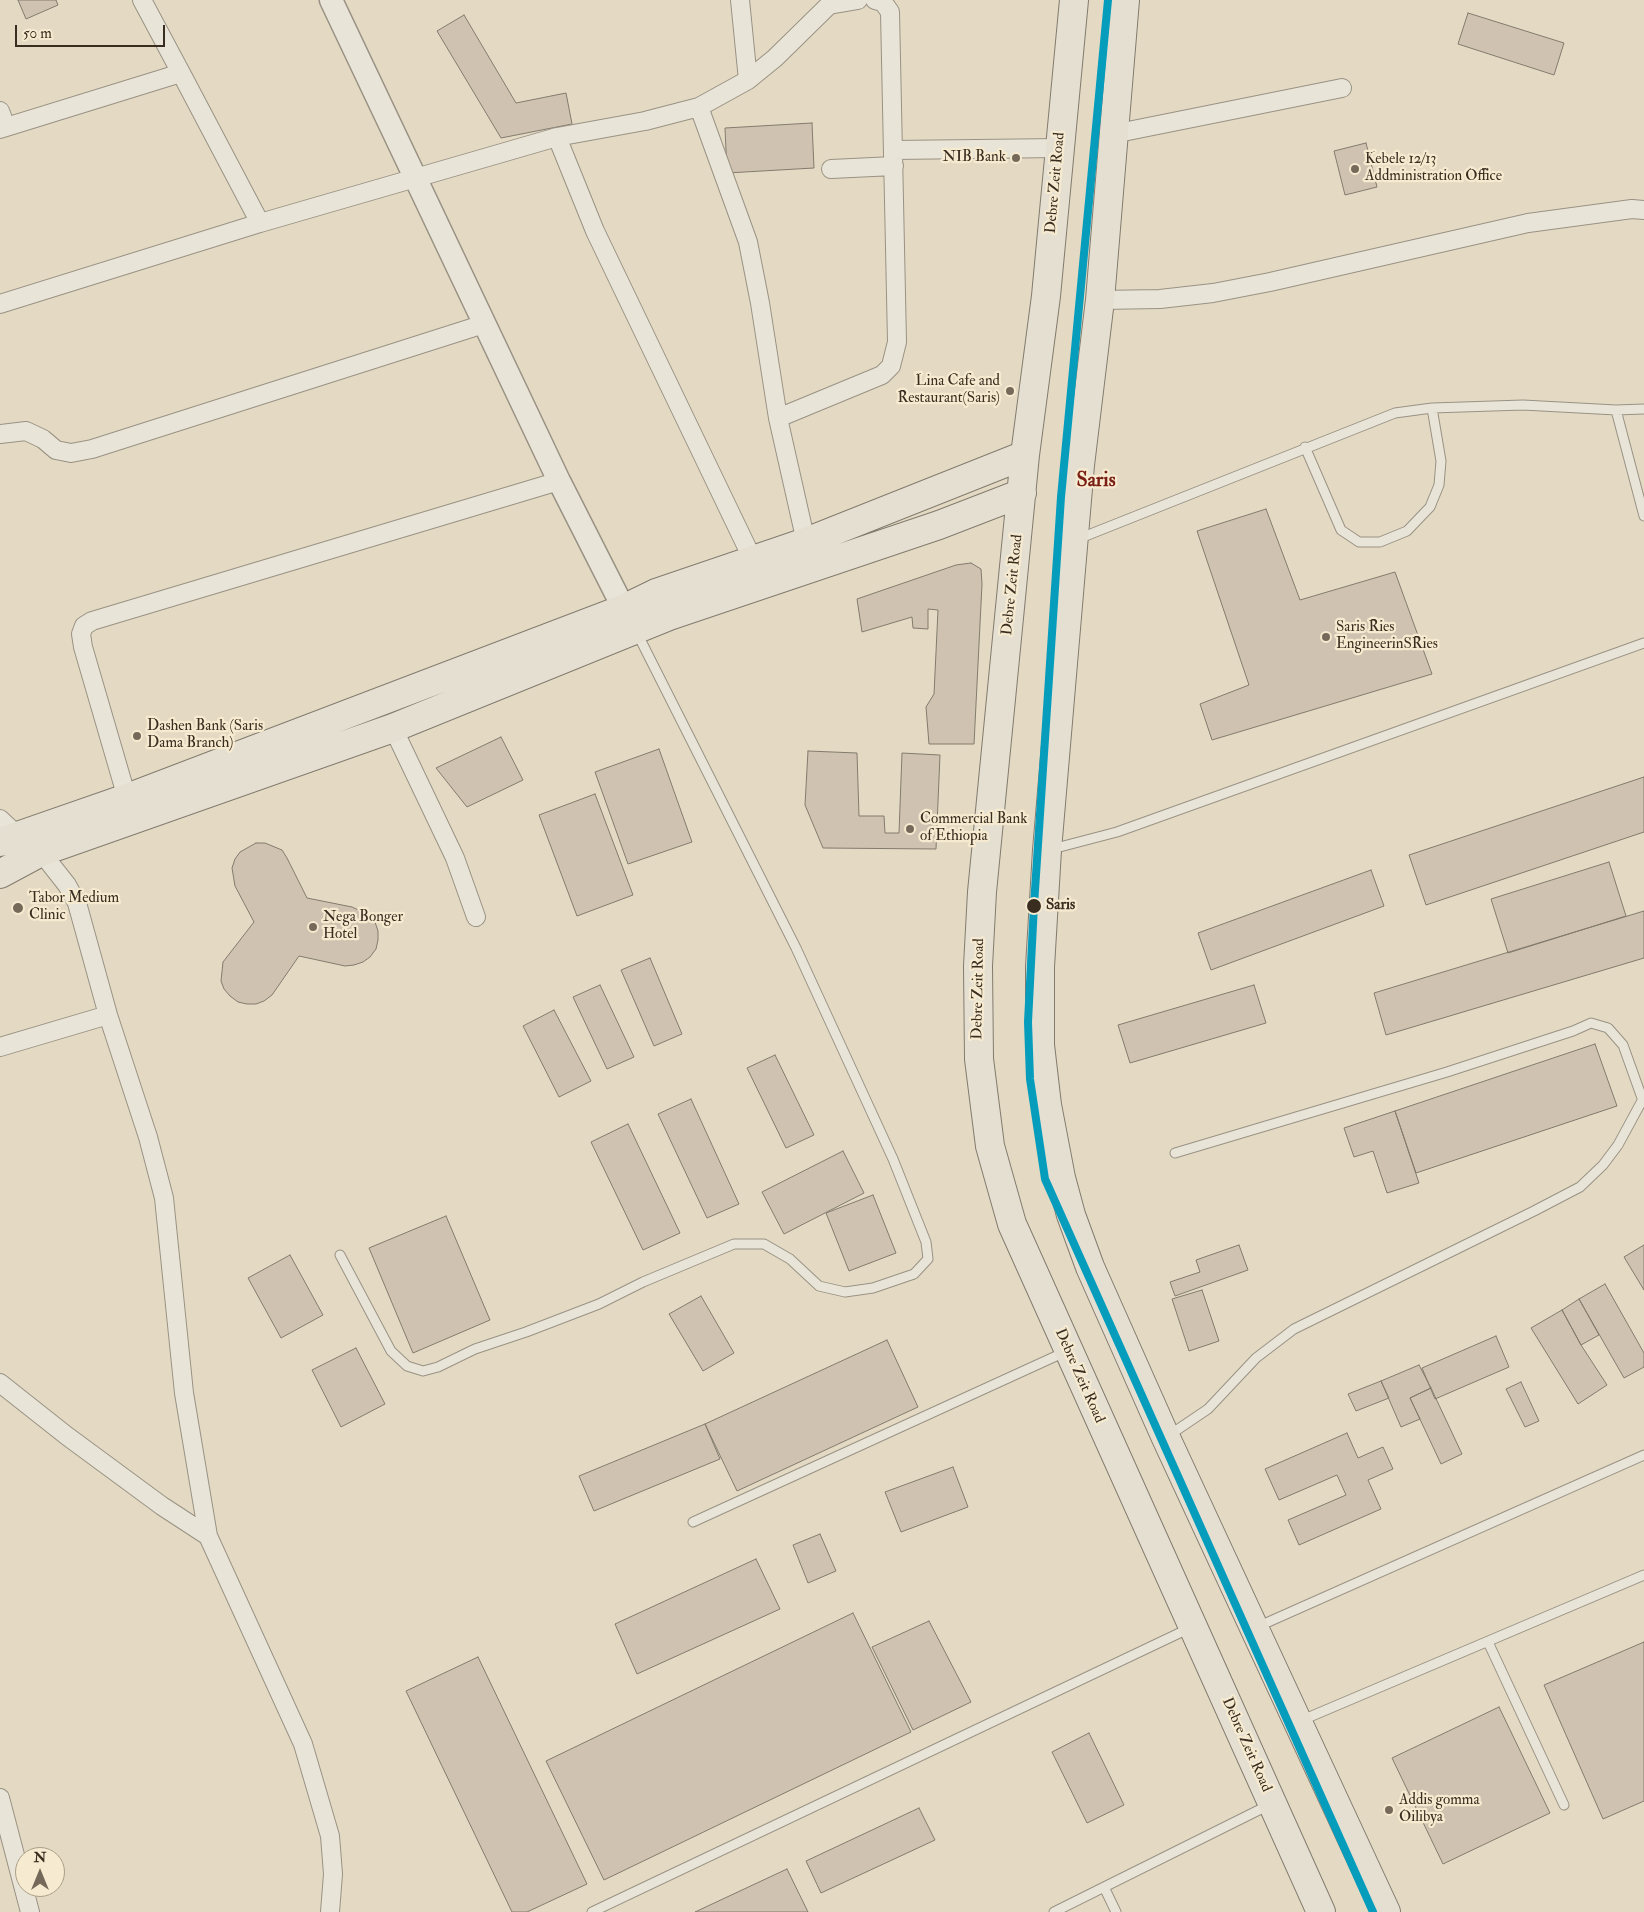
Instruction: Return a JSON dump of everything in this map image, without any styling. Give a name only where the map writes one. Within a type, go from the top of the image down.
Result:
[{"type":"main road","name":"Debre Zeit Road","points":[[1074,0],[1046,296],[1024,456],[1022,493],[982,892],[978,966],[978,1059],[990,1146],[1012,1224],[1321,1912]]},
{"type":"main road","points":[[1124,0],[1100,300],[1080,465],[1047,850],[1040,967],[1040,1044],[1047,1105],[1061,1178],[1071,1215],[1090,1267],[1166,1438],[1386,1912]]},
{"type":"main road","points":[[6,832],[132,808],[393,728],[629,619],[656,593],[806,542],[1024,456]]},
{"type":"main road","points":[[0,874],[132,808],[629,619],[669,616],[939,525],[1022,493]]},
{"type":"street","points":[[142,0],[260,223]]},
{"type":"street","points":[[331,0],[559,481],[629,619]]},
{"type":"street","points":[[740,0],[748,80]]},
{"type":"street","points":[[0,304],[260,223],[416,179],[502,152],[557,137],[645,121],[699,107],[748,80],[775,58],[829,5],[858,0]]},
{"type":"street","points":[[778,418],[882,375],[891,366],[897,342],[890,12],[883,2],[875,0]]},
{"type":"street","points":[[2,123],[181,73]]},
{"type":"street","points":[[1113,134],[1342,88]]},
{"type":"street","points":[[699,107],[748,242],[760,303],[778,418],[806,542]]},
{"type":"street","points":[[557,137],[595,232],[752,560]]},
{"type":"street","points":[[831,169],[893,158],[1060,148]]},
{"type":"street","points":[[1100,300],[1160,299],[1213,293],[1270,282],[1528,223],[1632,209],[1644,210]]},
{"type":"street","points":[[0,434],[26,431],[43,439],[56,450],[71,454],[92,450],[484,324]]},
{"type":"street","points":[[132,808],[83,648],[81,634],[84,626],[92,620],[559,481]]},
{"type":"street","points":[[393,728],[455,858],[476,917]]},
{"type":"street","points":[[6,832],[41,852],[67,885],[77,903],[108,1015],[148,1137],[164,1198],[184,1393],[208,1536],[304,1744],[330,1836],[333,1874],[330,1912]]},
{"type":"street","points":[[0,1047],[108,1015]]},
{"type":"street","points":[[0,1383],[114,1471],[208,1536]]},
{"type":"street","points":[[0,1798],[30,1912]]},
{"type":"lane","points":[[1073,541],[1305,447],[1395,413],[1432,408],[1523,405],[1616,410],[1644,409]]},
{"type":"lane","points":[[1305,447],[1340,530],[1359,542],[1380,542],[1407,531],[1430,507],[1439,485],[1442,461],[1432,408]]},
{"type":"lane","points":[[1616,410],[1644,516]]},
{"type":"lane","points":[[340,1254],[391,1351],[407,1366],[423,1371],[438,1367],[475,1349],[599,1304],[643,1282],[734,1244],[764,1244],[790,1258],[819,1286],[844,1292],[873,1288],[914,1274],[928,1259],[926,1242],[893,1159],[796,948],[629,619]]},
{"type":"lane","points":[[1047,850],[1118,832],[1644,644]]},
{"type":"lane","points":[[1166,1438],[1208,1409],[1256,1358],[1294,1329],[1580,1187],[1603,1165],[1618,1145],[1643,1098],[1623,1044],[1608,1028],[1591,1022],[1573,1030],[1447,1072],[1175,1153]]},
{"type":"lane","points":[[693,1522],[1068,1351]]},
{"type":"lane","points":[[1254,1629],[1644,1455]]},
{"type":"lane","points":[[1298,1722],[1644,1576]]},
{"type":"lane","points":[[592,1912],[1193,1627]]},
{"type":"lane","points":[[1488,1642],[1564,1805]]},
{"type":"lane","points":[[1054,1912],[1272,1804]]},
{"type":"lane","points":[[1104,1887],[1116,1912]]},
{"type":"building","points":[[18,0],[56,0],[58,5],[26,19]]},
{"type":"building","points":[[1468,13],[1564,43],[1554,75],[1458,44]]},
{"type":"building","points":[[464,15],[516,103],[566,93],[572,124],[501,138],[437,31]]},
{"type":"building","points":[[812,123],[814,168],[727,173],[725,128]]},
{"type":"building","name":"Kebele 12/13 Addministration Office","points":[[1366,143],[1377,187],[1345,195],[1334,151]]},
{"type":"building","name":"Saris Ries EngineerinSRies","points":[[1266,509],[1300,600],[1395,572],[1432,674],[1212,740],[1200,704],[1249,685],[1197,531]]},
{"type":"building","points":[[971,563],[981,569],[982,584],[974,744],[929,744],[926,707],[934,694],[938,610],[928,609],[928,629],[913,628],[912,617],[862,632],[857,599],[956,565]]},
{"type":"building","points":[[501,737],[523,780],[467,807],[436,768]]},
{"type":"building","points":[[659,749],[692,842],[628,864],[595,772]]},
{"type":"building","points":[[808,751],[857,753],[859,816],[884,816],[885,833],[899,833],[902,753],[940,755],[936,849],[823,848],[805,805]]},
{"type":"building","points":[[1644,777],[1644,832],[1426,905],[1409,855]]},
{"type":"building","points":[[595,794],[633,895],[577,916],[539,815]]},
{"type":"building","name":"Nega Bonger Hotel","points":[[256,843],[265,843],[282,850],[307,898],[352,907],[369,915],[375,922],[378,940],[376,949],[370,957],[354,965],[345,966],[299,956],[272,995],[256,1004],[247,1004],[238,1002],[230,996],[224,989],[221,981],[223,962],[254,922],[235,886],[232,868],[240,852]]},
{"type":"building","points":[[1609,862],[1626,916],[1508,953],[1491,899]]},
{"type":"building","points":[[1371,870],[1384,906],[1211,970],[1198,933]]},
{"type":"building","points":[[1644,911],[1644,958],[1386,1035],[1374,993]]},
{"type":"building","points":[[650,958],[682,1034],[654,1046],[621,970]]},
{"type":"building","points":[[600,985],[634,1057],[607,1069],[573,997]]},
{"type":"building","points":[[1254,985],[1266,1023],[1130,1063],[1118,1025]]},
{"type":"building","points":[[554,1010],[591,1081],[559,1097],[523,1026]]},
{"type":"building","points":[[1595,1044],[1617,1106],[1416,1173],[1395,1111]]},
{"type":"building","points":[[775,1055],[814,1135],[786,1148],[747,1068]]},
{"type":"building","points":[[691,1099],[739,1204],[707,1218],[658,1114]]},
{"type":"building","points":[[1395,1111],[1419,1183],[1387,1193],[1373,1151],[1354,1157],[1344,1128]]},
{"type":"building","points":[[628,1124],[680,1233],[643,1250],[591,1142]]},
{"type":"building","points":[[843,1151],[864,1193],[784,1234],[762,1192]]},
{"type":"building","points":[[873,1195],[896,1253],[849,1271],[826,1213]]},
{"type":"building","points":[[446,1216],[490,1320],[413,1353],[369,1248]]},
{"type":"building","points":[[1239,1245],[1248,1270],[1175,1296],[1170,1282],[1200,1272],[1196,1260]]},
{"type":"building","points":[[1644,1245],[1644,1290],[1624,1257]]},
{"type":"building","points":[[290,1255],[323,1315],[281,1338],[248,1278]]},
{"type":"building","points":[[1605,1284],[1644,1353],[1644,1367],[1624,1378],[1579,1299]]},
{"type":"building","points":[[1202,1290],[1219,1341],[1189,1351],[1172,1299]]},
{"type":"building","points":[[701,1296],[734,1353],[703,1371],[669,1314]]},
{"type":"building","points":[[1579,1299],[1599,1335],[1581,1345],[1562,1310]]},
{"type":"building","points":[[1562,1310],[1581,1345],[1607,1385],[1578,1404],[1531,1328]]},
{"type":"building","points":[[1496,1336],[1509,1367],[1435,1399],[1422,1368]]},
{"type":"building","points":[[887,1340],[918,1407],[737,1491],[705,1424]]},
{"type":"building","points":[[356,1348],[385,1404],[341,1427],[312,1370]]},
{"type":"building","points":[[1419,1365],[1431,1388],[1410,1398],[1420,1419],[1401,1427],[1381,1381]]},
{"type":"building","points":[[1381,1381],[1389,1398],[1356,1411],[1348,1394]]},
{"type":"building","points":[[1521,1382],[1539,1421],[1525,1427],[1506,1389]]},
{"type":"building","points":[[1431,1388],[1462,1454],[1441,1464],[1410,1398]]},
{"type":"building","points":[[705,1424],[720,1459],[594,1511],[579,1476]]},
{"type":"building","points":[[1347,1433],[1358,1458],[1383,1447],[1393,1469],[1368,1480],[1381,1509],[1299,1545],[1288,1520],[1346,1495],[1337,1475],[1279,1500],[1265,1469]]},
{"type":"building","points":[[953,1467],[968,1507],[901,1532],[885,1492]]},
{"type":"building","points":[[820,1534],[836,1571],[808,1583],[793,1545]]},
{"type":"building","points":[[756,1559],[780,1609],[637,1674],[615,1624]]},
{"type":"building","points":[[853,1613],[911,1732],[604,1880],[546,1761]]},
{"type":"building","points":[[929,1621],[971,1702],[913,1730],[872,1647]]},
{"type":"building","points":[[1644,1642],[1644,1801],[1603,1819],[1544,1685]]},
{"type":"building","points":[[478,1657],[587,1884],[527,1912],[512,1912],[406,1691]]},
{"type":"building","points":[[1499,1707],[1550,1813],[1443,1864],[1392,1758]]},
{"type":"building","points":[[1089,1733],[1124,1805],[1087,1823],[1052,1752]]},
{"type":"building","points":[[919,1808],[935,1840],[821,1893],[806,1861]]},
{"type":"building","points":[[787,1869],[808,1912],[695,1912]]},
{"type":"transit line","points":[[1108,0],[1061,497],[1034,905],[1028,1022],[1030,1079],[1045,1179],[1373,1912]]},
{"type":"place","name":"NIB Bank","points":[[1016,158]]},
{"type":"place","name":"Kebele 12/13 Addministration Office","points":[[1355,169]]},
{"type":"place","name":"Lina Cafe and Restaurant(Saris)","points":[[1010,391]]},
{"type":"place","name":"Saris Ries EngineerinSRies","points":[[1326,637]]},
{"type":"place","name":"Dashen Bank (Saris Dama Branch)","points":[[137,736]]},
{"type":"place","name":"Commercial Bank of Ethiopia","points":[[910,829]]},
{"type":"place","name":"Saris","points":[[1034,906]]},
{"type":"place","name":"Tabor Medium Clinic","points":[[18,908]]},
{"type":"place","name":"Nega Bonger Hotel","points":[[313,927]]},
{"type":"place","name":"Addis gomma Oilibya","points":[[1389,1810]]},
{"type":"district","name":"Saris","points":[[1096,482]]}]
